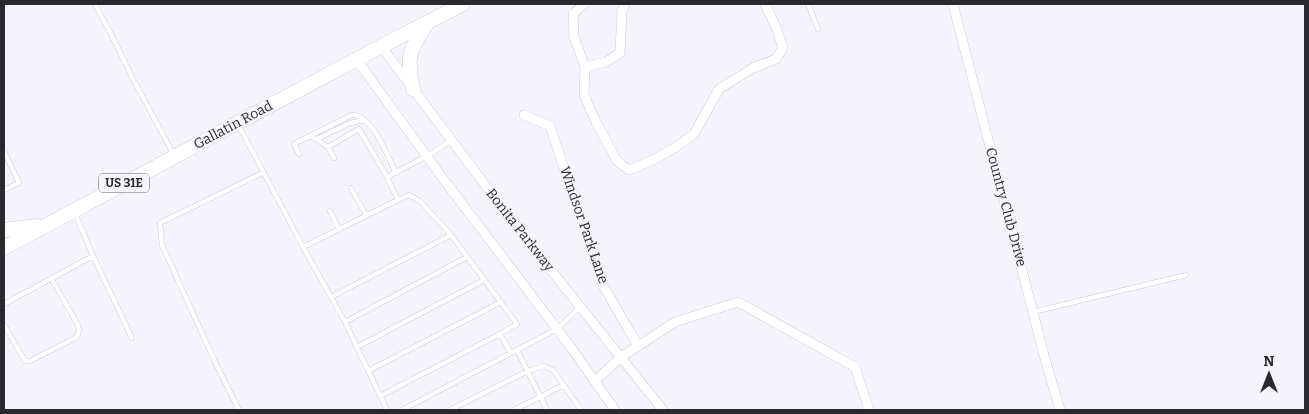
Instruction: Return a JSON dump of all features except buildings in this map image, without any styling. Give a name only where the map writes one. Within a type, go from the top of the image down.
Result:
[{"type":"main road","name":"Gallatin Road","points":[[4,248],[356,59],[463,4]]},
{"type":"main road","points":[[414,90],[410,71],[411,51],[428,22]]},
{"type":"main road","points":[[4,230],[45,225]]},
{"type":"street","points":[[584,4],[573,14],[574,36],[585,67],[584,94],[617,162],[629,170],[653,160],[694,134],[719,89],[753,68],[776,59],[783,48],[765,4]]},
{"type":"street","points":[[585,67],[606,62],[620,53],[622,10],[625,4]]},
{"type":"street","name":"Country Club Drive","points":[[952,4],[1060,410]]},
{"type":"street","name":"Bonita Parkway","points":[[381,46],[522,234],[664,410]]},
{"type":"street","points":[[356,59],[615,410]]},
{"type":"street","name":"Windsor Park Lane","points":[[524,115],[550,126],[604,287],[638,346]]},
{"type":"street","points":[[595,381],[621,357],[675,322],[738,302],[855,367],[869,410]]},
{"type":"lane","points":[[95,4],[175,156]]},
{"type":"lane","points":[[808,4],[818,30]]},
{"type":"lane","points":[[299,154],[294,144],[352,115],[356,115],[373,128],[396,173]]},
{"type":"lane","points":[[316,138],[350,123],[364,120]]},
{"type":"lane","points":[[237,123],[345,322],[387,410]]},
{"type":"lane","points":[[328,147],[359,130],[387,177],[398,200]]},
{"type":"lane","points":[[309,136],[316,138],[328,147],[334,158]]},
{"type":"lane","points":[[387,177],[427,156],[452,140]]},
{"type":"lane","points":[[4,150],[19,183],[4,190]]},
{"type":"lane","points":[[239,410],[162,245],[160,223],[264,172]]},
{"type":"lane","points":[[351,188],[366,215]]},
{"type":"lane","points":[[303,247],[409,195],[421,202],[451,235],[517,324],[380,396]]},
{"type":"lane","points":[[74,210],[93,256],[132,338]]},
{"type":"lane","points":[[330,212],[339,229]]},
{"type":"lane","points":[[331,297],[451,235]]},
{"type":"lane","points":[[4,304],[93,256]]},
{"type":"lane","points":[[345,322],[467,257]]},
{"type":"lane","points":[[1033,312],[1186,275]]},
{"type":"lane","points":[[4,325],[24,361],[30,361],[76,338],[79,332],[78,325],[52,278]]},
{"type":"lane","points":[[356,347],[484,280]]},
{"type":"lane","points":[[368,370],[501,302]]},
{"type":"lane","points":[[402,410],[557,329],[580,306]]},
{"type":"lane","points":[[500,334],[511,353]]},
{"type":"lane","points":[[517,350],[546,410]]},
{"type":"lane","points":[[450,410],[528,371],[544,366],[553,370],[579,410]]},
{"type":"lane","points":[[514,410],[564,386]]}]
